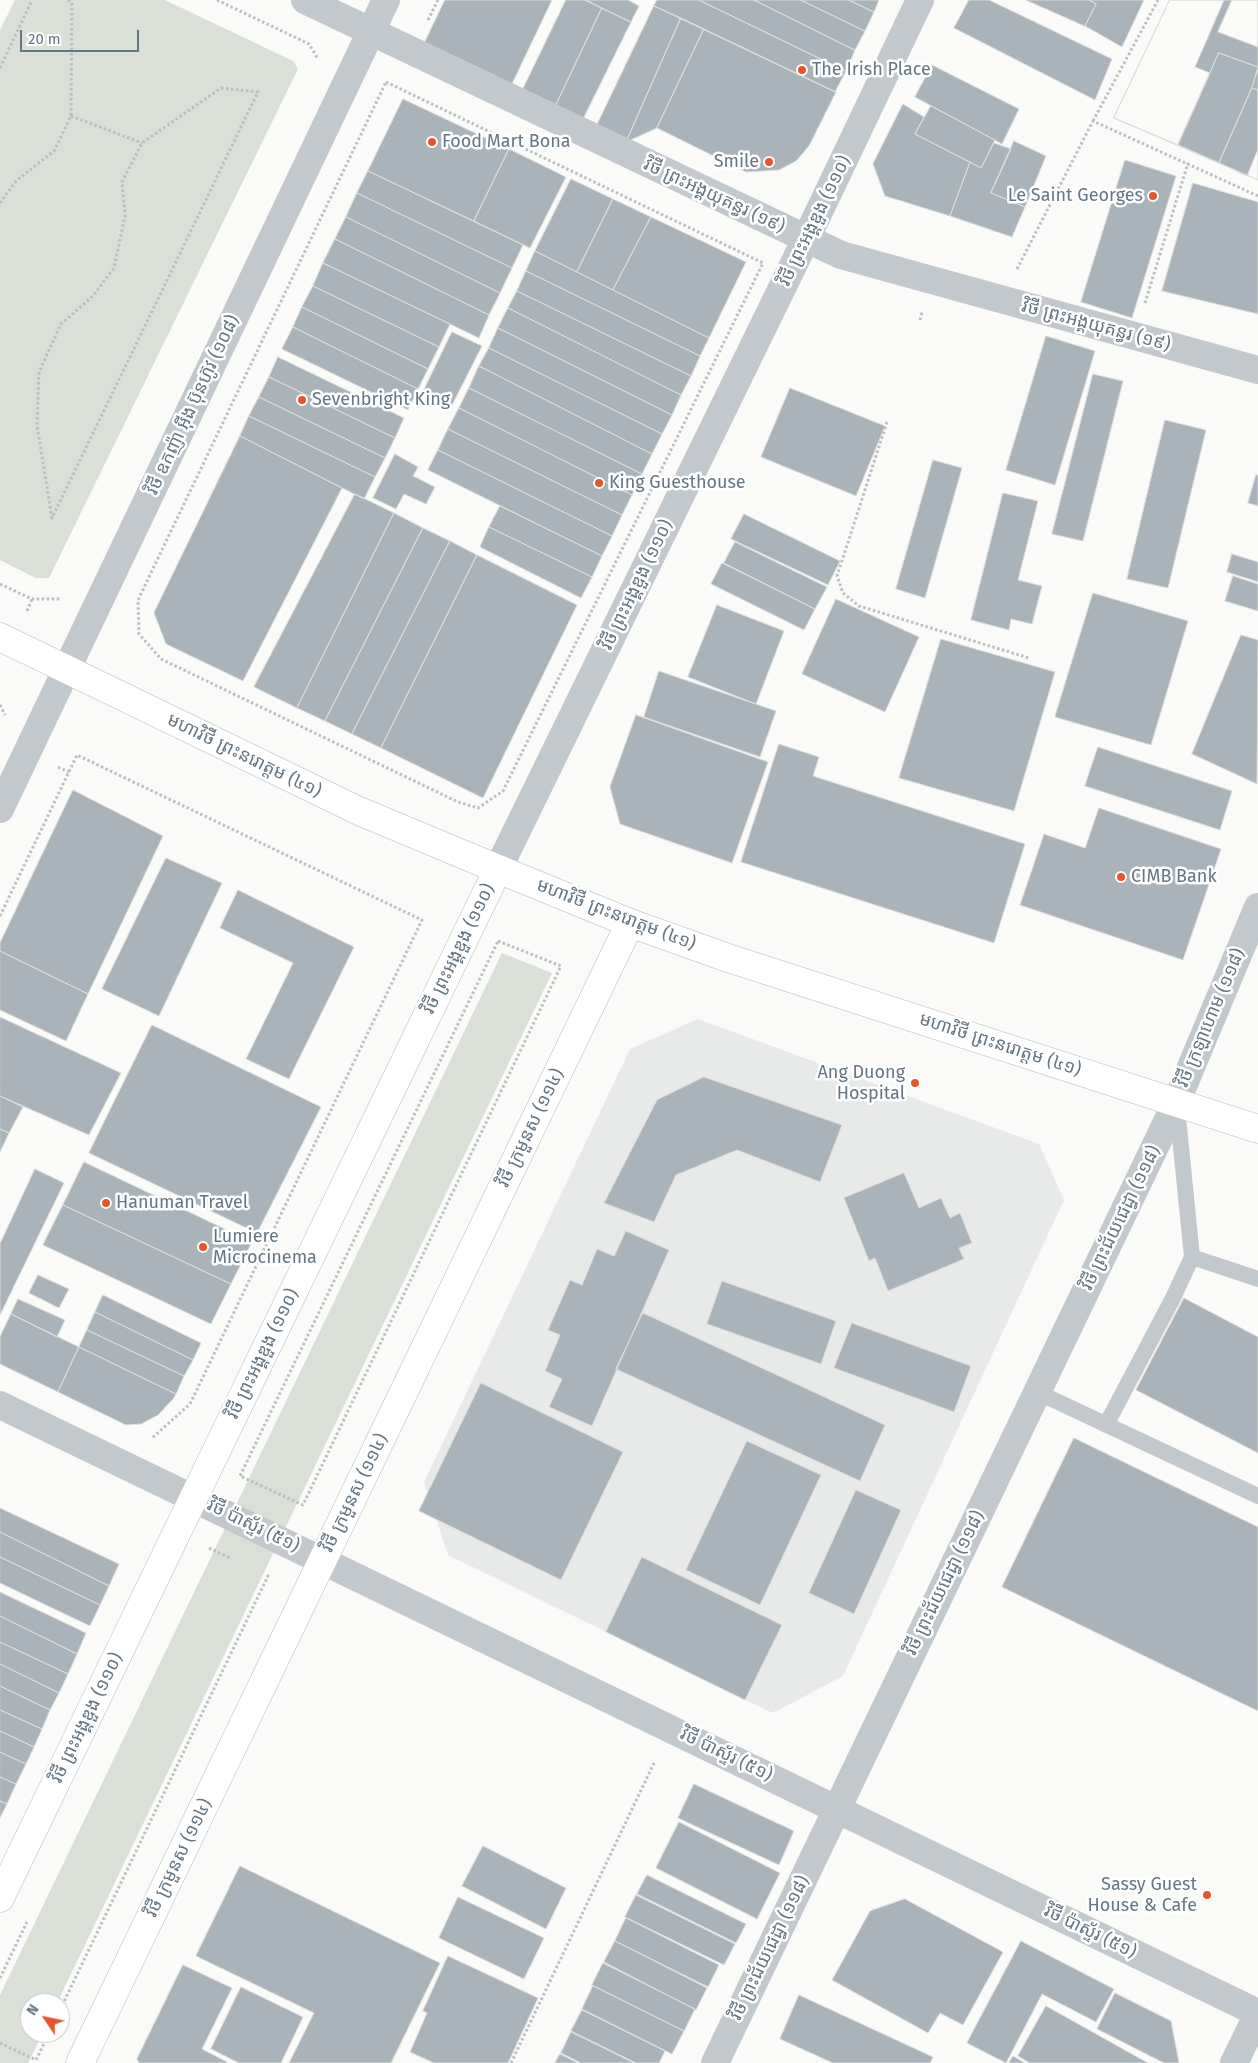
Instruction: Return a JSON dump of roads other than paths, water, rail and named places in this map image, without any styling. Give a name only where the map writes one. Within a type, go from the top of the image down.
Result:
[{"type":"main road","name":"មហាវិថី ព្រះនរោត្តម (៤១)","points":[[0,637],[359,811],[630,923],[728,958],[1258,1129]]},
{"type":"main road","name":"វិថី ព្រះអង្គឌួង (១១០)","points":[[0,1898],[498,870]]},
{"type":"main road","name":"វិថី ក្រមួនស (១១៤)","points":[[80,2063],[630,923]]},
{"type":"street","name":"វិថី ព្រះអង្គយុគន្ធរ (១៩)","points":[[305,0],[841,255],[1258,370]]},
{"type":"street","name":"វិថី ឧកញ៉ា អ៊ីង ប៊ុនហ៊ូវ (១០៨)","points":[[0,809],[386,0]]},
{"type":"street","name":"វិថី ព្រះអង្គឌួង (១១០)","points":[[498,870],[806,239],[920,0]]},
{"type":"street","name":"វិថី ក្រឡាហោម (១១៨)","points":[[1176,1102],[1258,906]]},
{"type":"street","name":"វិថី ព្រះជ័យជេដ្ធា (១១៨)","points":[[715,2063],[1176,1102]]},
{"type":"street","name":"វិថី ប៉ាស្ទ័រ (៥១)","points":[[0,1405],[1258,2014]]},
{"type":"street","points":[[1234,2063],[1258,2014]]},
{"type":"lane","points":[[1106,1425],[1173,1298],[1192,1257],[1176,1102]]},
{"type":"lane","points":[[1192,1257],[1258,1279]]},
{"type":"lane","points":[[1037,1392],[1258,1496]]},
{"type":"place","name":"The Irish Place","points":[[802,70]]},
{"type":"place","name":"Food Mart Bona","points":[[432,142]]},
{"type":"place","name":"Smile","points":[[769,162]]},
{"type":"place","name":"Le Saint Georges","points":[[1153,196]]},
{"type":"place","name":"Sevenbright King","points":[[302,400]]},
{"type":"place","name":"King Guesthouse","points":[[599,483]]},
{"type":"place","name":"CIMB Bank","points":[[1121,877]]},
{"type":"place","name":"Ang Duong Hospital","points":[[915,1083]]},
{"type":"place","name":"Hanuman Travel","points":[[106,1203]]},
{"type":"place","name":"Lumiere Microcinema","points":[[203,1247]]},
{"type":"place","name":"Sassy Guest House & Cafe","points":[[1207,1895]]}]
